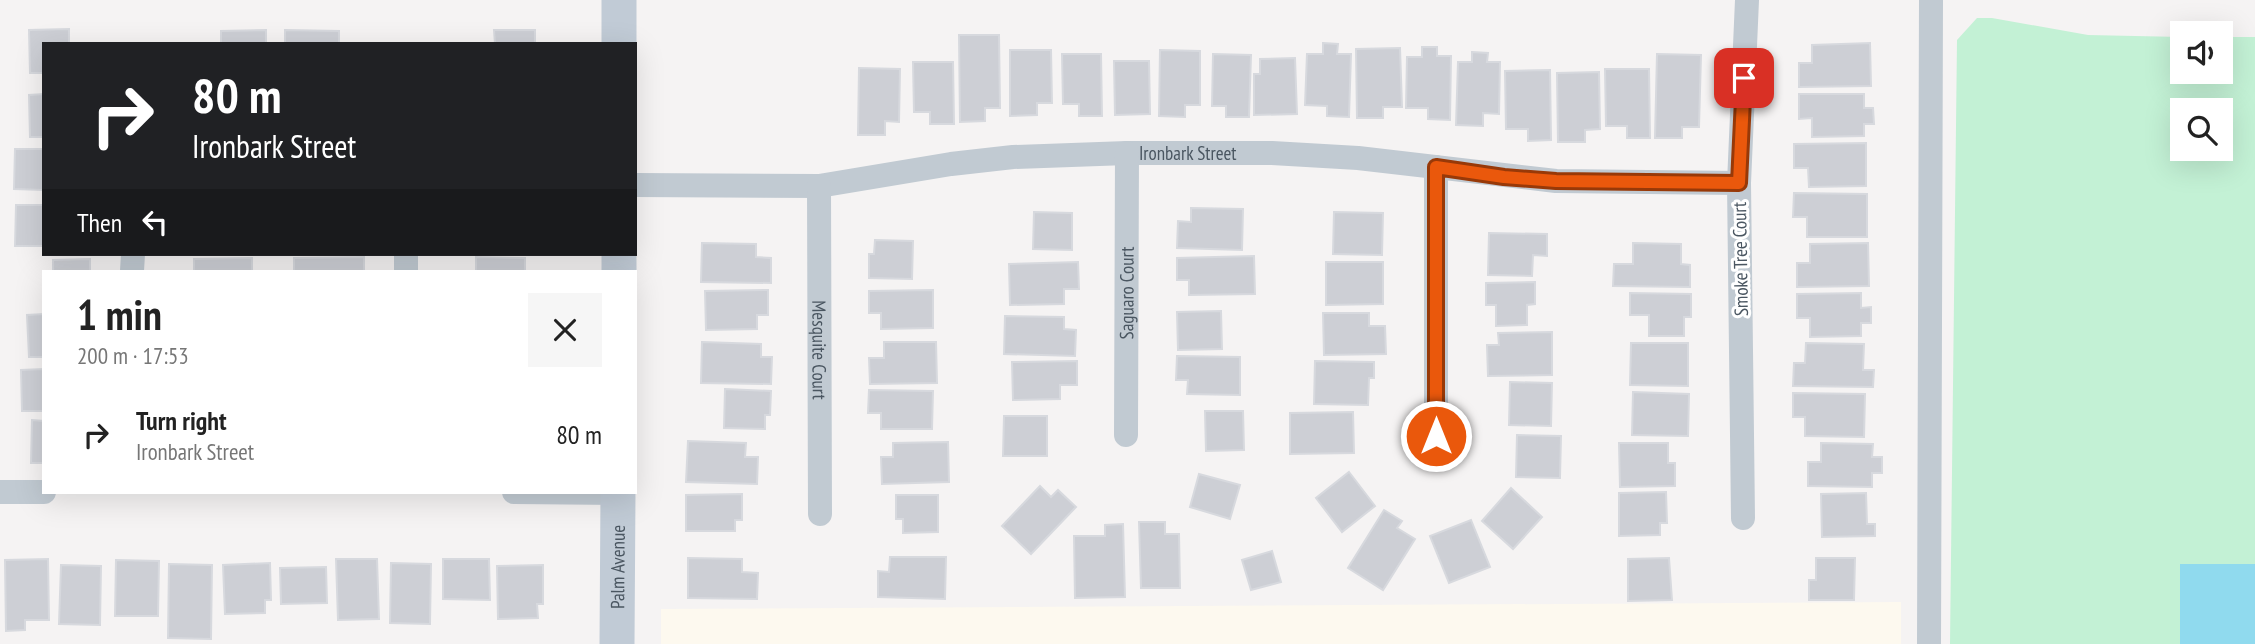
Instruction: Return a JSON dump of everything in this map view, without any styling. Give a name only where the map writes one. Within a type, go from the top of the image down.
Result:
[{"type":"main road","points":[[619,0],[619,42]]},
{"type":"main road","name":"Palm Avenue","points":[[617,644],[618,494]]},
{"type":"street","name":"Smoke Tree Court","points":[[1743,518],[1739,183],[1747,0]]},
{"type":"street","points":[[1929,644],[1931,0]]},
{"type":"street","name":"Ironbark Street","points":[[637,185],[820,186],[951,164],[1013,157],[1127,153],[1272,153],[1358,158],[1556,181],[1739,183]]},
{"type":"street","name":"Saguaro Court","points":[[1126,435],[1127,153]]},
{"type":"street","points":[[1436,167],[1436,436]]},
{"type":"street","name":"Mesquite Court","points":[[820,186],[820,514]]},
{"type":"street","points":[[0,492],[42,492]]},
{"type":"shaded area","points":[[1901,602],[1901,644],[661,644],[661,609]]},
{"type":"green space","points":[[1977,18],[1992,18],[2088,35],[2170,37],[2170,84],[2233,84],[2233,37],[2255,37],[2255,564],[2180,564],[2180,644],[1950,644],[1957,40]]},
{"type":"water","points":[[2180,564],[2255,564],[2255,644],[2180,644]]},
{"type":"building","points":[[69,29],[69,42],[42,42],[42,73],[30,73],[29,30]]},
{"type":"building","points":[[266,30],[266,42],[221,42],[221,31]]},
{"type":"building","points":[[285,30],[339,31],[339,42],[285,42]]},
{"type":"building","points":[[494,30],[535,30],[535,42],[495,42]]},
{"type":"building","points":[[959,35],[999,35],[1000,108],[985,108],[985,121],[960,122]]},
{"type":"building","points":[[1323,43],[1338,44],[1337,54],[1351,54],[1349,117],[1327,116],[1327,106],[1305,105],[1307,54],[1323,54]]},
{"type":"building","points":[[1870,43],[1871,86],[1799,87],[1799,63],[1812,63],[1812,45]]},
{"type":"building","points":[[1422,47],[1437,47],[1437,56],[1451,56],[1450,120],[1428,119],[1428,108],[1406,108],[1407,57],[1422,57]]},
{"type":"building","points":[[1400,48],[1402,107],[1383,107],[1383,118],[1357,118],[1356,49]]},
{"type":"building","points":[[1010,50],[1051,50],[1052,103],[1037,103],[1037,115],[1010,116]]},
{"type":"building","points":[[1160,50],[1200,51],[1200,105],[1185,105],[1185,117],[1159,116]]},
{"type":"building","points":[[1472,52],[1488,53],[1487,62],[1500,62],[1499,114],[1483,113],[1483,126],[1456,125],[1458,62],[1472,62]]},
{"type":"building","points":[[1062,54],[1101,54],[1102,116],[1079,116],[1079,104],[1063,104]]},
{"type":"building","points":[[1213,54],[1251,55],[1249,117],[1226,117],[1226,106],[1212,106]]},
{"type":"building","points":[[1657,54],[1701,55],[1699,127],[1682,127],[1682,138],[1655,138]]},
{"type":"building","points":[[1295,58],[1297,114],[1254,115],[1254,74],[1260,74],[1260,59]]},
{"type":"building","points":[[1114,61],[1149,61],[1150,114],[1115,115]]},
{"type":"building","points":[[913,62],[953,62],[954,124],[930,124],[930,112],[914,112]]},
{"type":"building","points":[[859,68],[900,69],[899,122],[885,121],[885,135],[858,135]]},
{"type":"building","points":[[1605,69],[1649,69],[1650,138],[1627,138],[1627,126],[1606,126]]},
{"type":"building","points":[[1550,70],[1551,140],[1528,141],[1528,129],[1506,129],[1505,71]]},
{"type":"building","points":[[1599,72],[1600,129],[1585,130],[1585,142],[1558,142],[1557,73]]},
{"type":"building","points":[[42,94],[42,137],[30,137],[29,95]]},
{"type":"building","points":[[1799,94],[1864,94],[1864,108],[1873,108],[1874,124],[1864,124],[1864,136],[1812,137],[1812,118],[1799,119]]},
{"type":"building","points":[[1866,143],[1866,186],[1809,187],[1808,168],[1794,168],[1794,144]]},
{"type":"building","points":[[15,149],[42,149],[42,190],[14,189]]},
{"type":"building","points":[[1794,193],[1867,194],[1867,237],[1807,237],[1807,217],[1793,217]]},
{"type":"building","points":[[16,205],[42,205],[42,246],[15,246]]},
{"type":"building","points":[[1191,208],[1243,209],[1242,250],[1177,248],[1178,221],[1191,222]]},
{"type":"building","points":[[1034,212],[1072,213],[1072,250],[1033,249]]},
{"type":"building","points":[[1334,212],[1383,213],[1382,255],[1333,254]]},
{"type":"building","points":[[1489,233],[1547,234],[1547,256],[1533,255],[1532,276],[1488,275]]},
{"type":"building","points":[[875,240],[913,241],[912,279],[869,278],[869,254],[874,254]]},
{"type":"building","points":[[702,243],[756,244],[756,257],[771,258],[771,283],[701,282]]},
{"type":"building","points":[[1633,243],[1681,244],[1681,264],[1690,265],[1690,287],[1613,286],[1614,264],[1633,264]]},
{"type":"building","points":[[1868,243],[1869,286],[1797,287],[1797,263],[1810,263],[1810,244]]},
{"type":"building","points":[[1254,256],[1255,294],[1189,295],[1189,280],[1177,280],[1177,258]]},
{"type":"building","points":[[364,257],[364,270],[294,270],[294,258]]},
{"type":"building","points":[[476,257],[525,258],[525,270],[476,270]]},
{"type":"building","points":[[252,258],[252,270],[194,270],[194,259]]},
{"type":"building","points":[[90,259],[90,270],[53,270],[53,260]]},
{"type":"building","points":[[1078,262],[1079,289],[1064,289],[1064,304],[1010,305],[1009,264]]},
{"type":"building","points":[[1326,262],[1383,262],[1383,304],[1326,305]]},
{"type":"building","points":[[1535,282],[1535,304],[1527,305],[1527,325],[1496,326],[1496,305],[1486,305],[1486,283]]},
{"type":"building","points":[[768,290],[768,315],[757,315],[757,329],[706,330],[705,291]]},
{"type":"building","points":[[933,290],[933,328],[881,329],[881,313],[869,313],[869,291]]},
{"type":"building","points":[[1630,293],[1691,294],[1691,317],[1684,317],[1684,336],[1649,336],[1649,315],[1630,315]]},
{"type":"building","points":[[1861,293],[1861,308],[1871,307],[1871,323],[1861,323],[1861,336],[1810,337],[1810,318],[1797,318],[1797,294]]},
{"type":"building","points":[[1221,311],[1222,349],[1178,350],[1177,312]]},
{"type":"building","points":[[1323,313],[1369,313],[1369,326],[1385,326],[1386,354],[1324,355]]},
{"type":"building","points":[[42,314],[42,357],[29,357],[27,315]]},
{"type":"building","points":[[1005,316],[1064,317],[1064,329],[1076,330],[1075,356],[1004,354]]},
{"type":"building","points":[[1552,332],[1552,375],[1488,376],[1487,345],[1499,345],[1498,333]]},
{"type":"building","points":[[702,342],[761,344],[761,357],[772,357],[771,384],[701,383]]},
{"type":"building","points":[[884,342],[936,342],[937,383],[870,384],[869,358],[884,358]]},
{"type":"building","points":[[1631,343],[1688,343],[1688,386],[1630,385]]},
{"type":"building","points":[[1806,343],[1864,344],[1863,370],[1874,370],[1873,387],[1793,386],[1794,363],[1805,363]]},
{"type":"building","points":[[1177,356],[1240,357],[1240,395],[1187,394],[1188,380],[1176,380]]},
{"type":"building","points":[[1077,361],[1077,385],[1060,385],[1060,399],[1013,400],[1012,362]]},
{"type":"building","points":[[1315,361],[1374,362],[1374,378],[1369,378],[1368,405],[1314,404]]},
{"type":"building","points":[[42,369],[42,411],[22,411],[21,370]]},
{"type":"building","points":[[1510,382],[1552,383],[1551,426],[1509,425]]},
{"type":"building","points":[[725,389],[771,391],[770,415],[765,415],[765,429],[724,428]]},
{"type":"building","points":[[869,390],[933,391],[932,429],[881,429],[881,413],[868,413]]},
{"type":"building","points":[[1633,392],[1689,394],[1688,436],[1632,435]]},
{"type":"building","points":[[1793,393],[1865,394],[1864,437],[1805,436],[1805,417],[1793,417]]},
{"type":"building","points":[[1205,411],[1243,411],[1244,450],[1206,451]]},
{"type":"building","points":[[1353,412],[1354,453],[1290,454],[1290,413]]},
{"type":"building","points":[[1004,416],[1047,416],[1047,456],[1003,456]]},
{"type":"building","points":[[32,420],[42,421],[42,463],[31,463]]},
{"type":"building","points":[[1517,435],[1561,436],[1560,478],[1516,477]]},
{"type":"building","points":[[688,441],[746,443],[745,457],[758,457],[757,484],[686,482]]},
{"type":"building","points":[[948,442],[949,482],[882,484],[881,457],[893,457],[893,443]]},
{"type":"building","points":[[1619,443],[1668,443],[1668,463],[1675,463],[1675,486],[1620,487]]},
{"type":"building","points":[[1821,443],[1873,444],[1872,457],[1882,457],[1882,473],[1872,473],[1872,487],[1808,486],[1808,462],[1821,462]]},
{"type":"building","points":[[1349,472],[1375,506],[1342,532],[1316,498]]},
{"type":"building","points":[[1199,474],[1240,485],[1230,519],[1190,507]]},
{"type":"building","points":[[1040,486],[1051,497],[1058,490],[1076,507],[1031,554],[1002,526]]},
{"type":"building","points":[[1511,488],[1542,517],[1513,549],[1482,521]]},
{"type":"building","points":[[1666,492],[1667,523],[1660,523],[1660,535],[1619,536],[1619,493]]},
{"type":"building","points":[[1866,493],[1867,524],[1875,524],[1875,536],[1822,537],[1821,494]]},
{"type":"building","points":[[742,494],[742,520],[735,520],[735,531],[686,531],[686,495]]},
{"type":"building","points":[[896,495],[938,495],[938,532],[903,533],[903,519],[896,519]]},
{"type":"building","points":[[1384,510],[1402,521],[1397,528],[1415,539],[1383,590],[1348,568]]},
{"type":"building","points":[[1471,520],[1490,567],[1449,583],[1430,536]]},
{"type":"building","points":[[1139,522],[1165,522],[1165,534],[1179,534],[1180,588],[1141,588]]},
{"type":"building","points":[[1123,524],[1125,597],[1075,598],[1074,536],[1105,536],[1105,525]]},
{"type":"building","points":[[1272,551],[1281,582],[1251,590],[1242,560]]},
{"type":"building","points":[[890,557],[946,557],[945,599],[878,597],[878,571],[889,572]]},
{"type":"building","points":[[688,558],[742,559],[742,572],[758,573],[757,599],[688,598]]},
{"type":"building","points":[[1669,558],[1672,600],[1628,601],[1628,559]]},
{"type":"building","points":[[1816,558],[1855,558],[1854,600],[1809,600],[1809,580],[1816,580]]},
{"type":"building","points":[[48,559],[49,620],[25,620],[25,630],[6,631],[5,560]]},
{"type":"building","points":[[336,559],[377,559],[379,619],[338,620]]},
{"type":"building","points":[[443,559],[489,559],[490,600],[443,599]]},
{"type":"building","points":[[116,560],[159,561],[158,616],[115,616]]},
{"type":"building","points":[[270,563],[271,600],[265,600],[265,613],[225,614],[223,565]]},
{"type":"building","points":[[391,563],[431,564],[430,624],[390,623]]},
{"type":"building","points":[[169,564],[212,565],[211,639],[168,638]]},
{"type":"building","points":[[61,565],[101,566],[100,625],[59,624]]},
{"type":"building","points":[[543,565],[543,604],[537,604],[538,618],[498,619],[497,566]]},
{"type":"building","points":[[326,567],[327,603],[281,604],[280,568]]},
{"type":"route","points":[[1436,436],[1436,167],[1556,181],[1739,183],[1744,78]]}]
